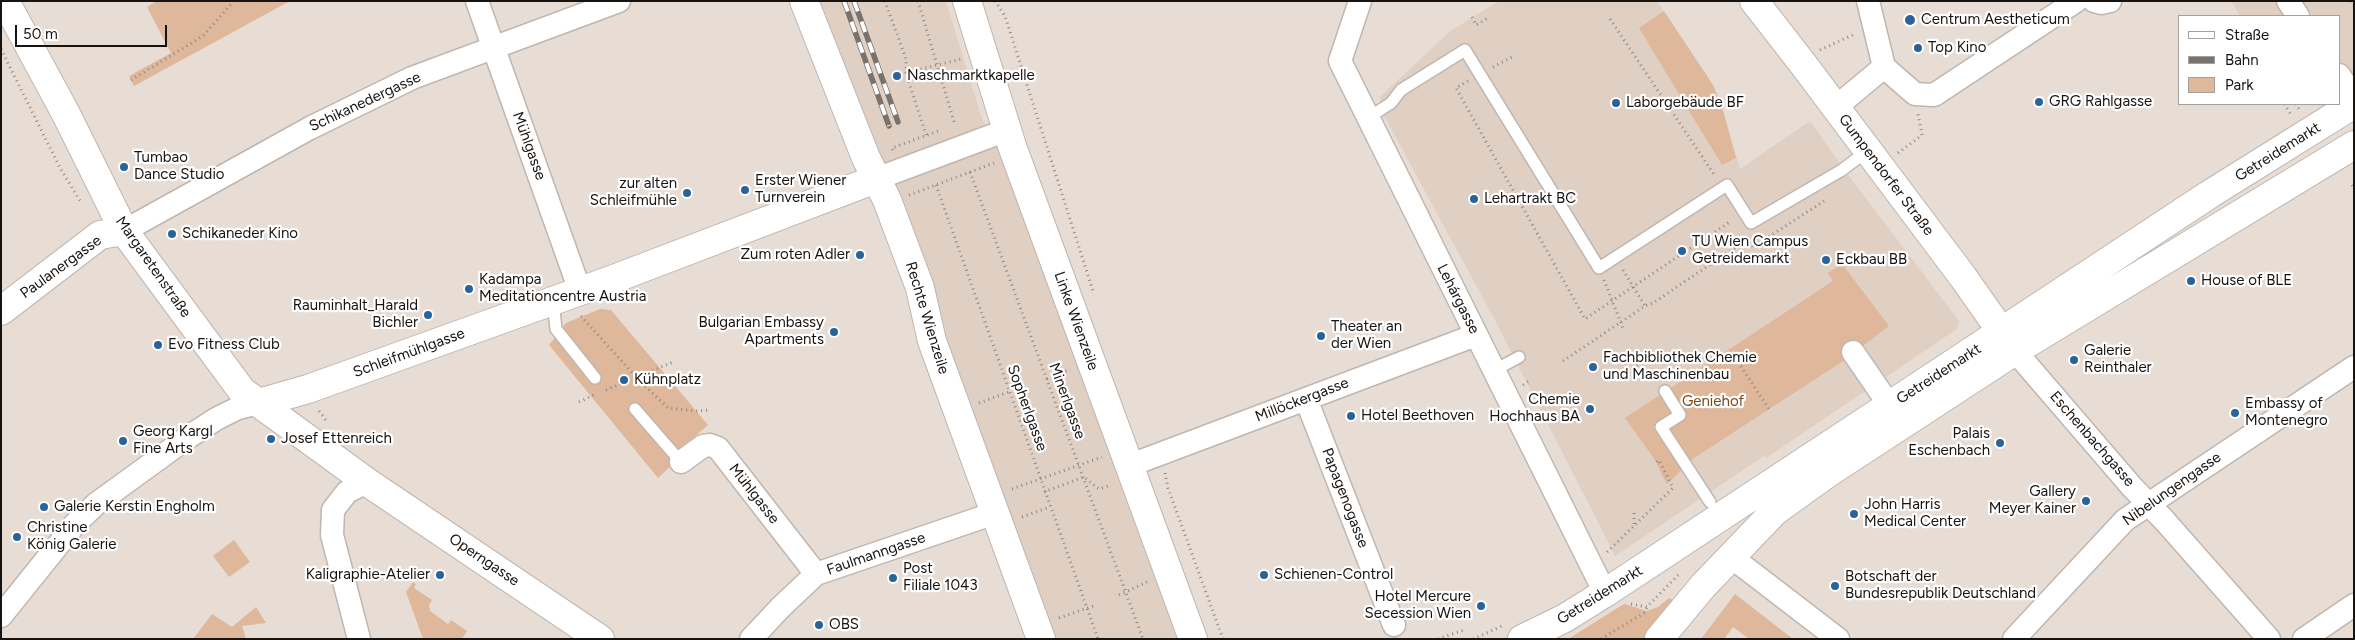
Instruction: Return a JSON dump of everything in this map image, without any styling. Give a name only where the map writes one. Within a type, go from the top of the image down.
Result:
[{"type":"main road","name":"Margaretenstraße","points":[[6,1],[66,114],[124,231],[242,391],[367,482]]},
{"type":"main road","name":"Rechte Wienzeile","points":[[804,1],[866,158],[887,200],[920,288],[932,342],[1041,639]]},
{"type":"main road","name":"Linke Wienzeile","points":[[967,1],[1007,130],[1121,466],[1193,639]]},
{"type":"main road","name":"Gumpendorfer Straße","points":[[1754,1],[1963,277],[2009,342]]},
{"type":"main road","name":"Getreidemarkt","points":[[1659,639],[1689,600],[1775,511],[2210,194],[2354,104]]},
{"type":"main road","name":"Getreidemarkt","points":[[1522,639],[1565,618],[1605,593],[1890,406],[2009,342],[2354,145]]},
{"type":"main road","name":"Schleifmühlgasse","points":[[259,403],[308,389],[565,296],[876,179]]},
{"type":"main road","name":"Paulanergasse","points":[[1,311],[100,235],[124,231]]},
{"type":"main road","name":"Operngasse","points":[[367,482],[600,639]]},
{"type":"street","name":"Mühlgasse","points":[[477,1],[494,48],[565,296]]},
{"type":"street","name":"Schikanedergasse","points":[[124,231],[310,128],[412,78],[619,1]]},
{"type":"street","name":"Lehárgasse","points":[[1360,1],[1340,61],[1605,593]]},
{"type":"street","points":[[1868,1],[1884,68],[1915,94],[1934,95],[2076,1]]},
{"type":"street","points":[[2094,1],[2101,3],[2110,1]]},
{"type":"street","points":[[2288,1],[2297,15]]},
{"type":"street","points":[[1836,108],[1884,68]]},
{"type":"street","points":[[2340,76],[2354,97]]},
{"type":"street","points":[[876,179],[1007,130]]},
{"type":"street","name":"Millöckergasse","points":[[1121,466],[1153,456],[1476,335]]},
{"type":"street","name":"Eschenbachgasse","points":[[2009,342],[2148,504],[2269,639]]},
{"type":"street","points":[[1853,352],[1890,406]]},
{"type":"street","name":"Nibelungengasse","points":[[2014,639],[2125,520],[2354,366]]},
{"type":"street","name":"Papagenogasse","points":[[1306,399],[1394,625]]},
{"type":"street","name":"Schleifmühlgasse","points":[[1,616],[75,524],[96,504],[186,438],[216,419],[238,408],[259,403]]},
{"type":"street","name":"Mühlgasse","points":[[681,462],[703,446],[710,445],[718,448],[816,574]]},
{"type":"street","points":[[359,639],[332,535],[333,510],[347,492],[367,482]]},
{"type":"street","name":"Faulmanngasse","points":[[751,639],[816,574],[991,503]]},
{"type":"street","points":[[1730,556],[1838,639]]},
{"type":"street","points":[[2304,639],[2354,605]]},
{"type":"lane","points":[[1368,118],[1390,103],[1401,90],[1465,50],[1599,268],[1727,185],[1751,224],[1842,170],[1873,159]]},
{"type":"lane","points":[[565,296],[556,330],[595,378]]},
{"type":"lane","points":[[1495,370],[1519,357]]},
{"type":"lane","points":[[1665,391],[1680,415],[1661,427],[1710,502]]},
{"type":"lane","points":[[635,409],[681,462]]},
{"type":"path","points":[[132,80],[203,36],[234,1]]},
{"type":"path","points":[[885,1],[906,59],[906,72],[926,135]]},
{"type":"path","points":[[918,1],[955,125]]},
{"type":"path","points":[[995,1],[1005,16],[1094,295]]},
{"type":"path","points":[[2351,1],[2354,6]]},
{"type":"path","points":[[1472,17],[1476,25],[1490,17]]},
{"type":"path","points":[[1610,18],[1723,187]]},
{"type":"path","points":[[1803,64],[1820,50],[1874,26]]},
{"type":"path","points":[[1,49],[60,168],[78,197]]},
{"type":"path","points":[[906,72],[966,57]]},
{"type":"path","points":[[1873,159],[1922,135],[1915,94]]},
{"type":"path","points":[[2285,105],[2292,116]]},
{"type":"path","points":[[2296,105],[2300,111]]},
{"type":"path","points":[[906,189],[908,195],[995,163],[992,154]]},
{"type":"path","name":"Minerlgasse","points":[[970,172],[1143,639]]},
{"type":"path","name":"Sopherlgasse","points":[[936,185],[1098,639]]},
{"type":"path","points":[[1563,361],[1645,306],[1616,257]]},
{"type":"path","points":[[1599,268],[1623,328]]},
{"type":"path","points":[[565,296],[636,377],[668,408],[696,411],[710,410]]},
{"type":"path","points":[[1610,379],[1645,361]]},
{"type":"path","points":[[578,402],[673,362]]},
{"type":"path","points":[[1738,362],[1769,409]]},
{"type":"path","points":[[1047,379],[1078,366]]},
{"type":"path","points":[[957,410],[1009,392]]},
{"type":"path","points":[[316,409],[321,412],[333,430]]},
{"type":"path","points":[[1153,456],[1165,473],[1168,488],[1224,639]]},
{"type":"path","points":[[1607,552],[1673,488],[1658,460],[1656,463]]},
{"type":"path","points":[[991,503],[1010,490],[1080,466],[1121,466]]},
{"type":"path","points":[[1044,492],[1084,477],[1099,489],[1121,466]]},
{"type":"path","points":[[1634,511],[1634,525]]},
{"type":"path","points":[[1119,595],[1155,579]]},
{"type":"path","points":[[1061,617],[1096,605]]},
{"type":"path","points":[[1601,639],[1644,613],[1647,607]]},
{"type":"path","points":[[1438,639],[1464,630]]},
{"type":"shaded area","points":[[811,1],[946,1],[983,122],[996,139],[1182,639],[1041,639]]},
{"type":"shaded area","name":"TU Wien Campus Getreidemarkt","points":[[1499,1],[1657,1],[1713,85],[1722,107],[1740,169],[1810,121],[1840,164],[1959,321],[1957,329],[1766,458],[1764,456],[1615,556],[1497,324],[1381,110],[1380,97],[1449,32]]},
{"type":"shaded area","points":[[2231,1],[2354,1],[2354,109],[2312,105],[2340,105],[2340,15],[2239,15]]},
{"type":"green space","points":[[157,1],[290,1],[134,86],[129,76],[171,53],[147,7]]},
{"type":"green space","points":[[1664,11],[1713,85],[1722,107],[1736,158],[1722,165],[1639,28]]},
{"type":"green space","name":"Geniehof","points":[[1842,264],[1889,326],[1843,361],[1694,458],[1667,484],[1653,457],[1625,418],[1833,281],[1828,273]]},
{"type":"green space","points":[[600,309],[611,310],[708,425],[669,459],[673,464],[658,478],[549,345],[566,323]]},
{"type":"green space","points":[[234,540],[250,562],[229,577],[213,556]]},
{"type":"green space","points":[[413,582],[416,584],[414,588],[432,600],[429,605],[430,611],[448,624],[451,620],[467,631],[462,639],[423,639],[406,592]]},
{"type":"green space","points":[[1735,594],[1793,639],[1749,639],[1733,627],[1724,639],[1701,639]]},
{"type":"green space","points":[[1669,598],[1674,601],[1646,639],[1568,639],[1624,604],[1647,611],[1658,607]]},
{"type":"green space","points":[[256,607],[266,623],[242,626],[246,639],[193,639],[212,614],[232,627]]},
{"type":"railway","points":[[844,1],[889,126]]},
{"type":"railway","points":[[854,1],[898,122]]},
{"type":"place","name":"Centrum Aestheticum","points":[[1910,20]]},
{"type":"place","name":"Top Kino","points":[[1918,48]]},
{"type":"place","name":"Naschmarktkapelle","points":[[897,76]]},
{"type":"place","name":"GRG Rahlgasse","points":[[2039,102]]},
{"type":"place","name":"Laborgebäude BF","points":[[1616,103]]},
{"type":"place","name":"Tumbao Dance Studio","points":[[124,167]]},
{"type":"place","name":"Erster Wiener Turnverein","points":[[745,190]]},
{"type":"place","name":"zur alten Schleifmühle","points":[[687,193]]},
{"type":"place","name":"Lehartrakt BC","points":[[1474,199]]},
{"type":"place","name":"Schikaneder Kino","points":[[172,234]]},
{"type":"place","name":"TU Wien Campus Getreidemarkt","points":[[1682,251]]},
{"type":"place","name":"Zum roten Adler","points":[[860,255]]},
{"type":"place","name":"Eckbau BB","points":[[1826,260]]},
{"type":"place","name":"House of BLE","points":[[2191,281]]},
{"type":"place","name":"Kadampa Meditationcentre Austria","points":[[469,289]]},
{"type":"place","name":"Rauminhalt_Harald Bichler","points":[[428,315]]},
{"type":"place","name":"Bulgarian Embassy Apartments","points":[[834,332]]},
{"type":"place","name":"Theater an der Wien","points":[[1321,336]]},
{"type":"place","name":"Evo Fitness Club","points":[[158,345]]},
{"type":"place","name":"Galerie Reinthaler","points":[[2074,360]]},
{"type":"place","name":"Fachbibliothek Chemie und Maschinenbau","points":[[1593,367]]},
{"type":"place","name":"Kühnplatz","points":[[624,380]]},
{"type":"place","name":"Chemie Hochhaus BA","points":[[1590,409]]},
{"type":"place","name":"Embassy of Montenegro","points":[[2235,413]]},
{"type":"place","name":"Hotel Beethoven","points":[[1351,416]]},
{"type":"place","name":"Josef Ettenreich","points":[[271,439]]},
{"type":"place","name":"Georg Kargl Fine Arts","points":[[123,441]]},
{"type":"place","name":"Palais Eschenbach","points":[[2000,443]]},
{"type":"place","name":"Gallery Meyer Kainer","points":[[2086,501]]},
{"type":"place","name":"Galerie Kerstin Engholm","points":[[44,507]]},
{"type":"place","name":"John Harris Medical Center","points":[[1854,514]]},
{"type":"place","name":"Christine König Galerie","points":[[17,537]]},
{"type":"place","name":"Kaligraphie-Atelier","points":[[440,575]]},
{"type":"place","name":"Schienen-Control","points":[[1264,575]]},
{"type":"place","name":"Post Filiale 1043","points":[[893,578]]},
{"type":"place","name":"Botschaft der Bundesrepublik Deutschland","points":[[1835,586]]},
{"type":"place","name":"Hotel Mercure Secession Wien","points":[[1481,606]]},
{"type":"place","name":"OBS","points":[[819,625]]}]
